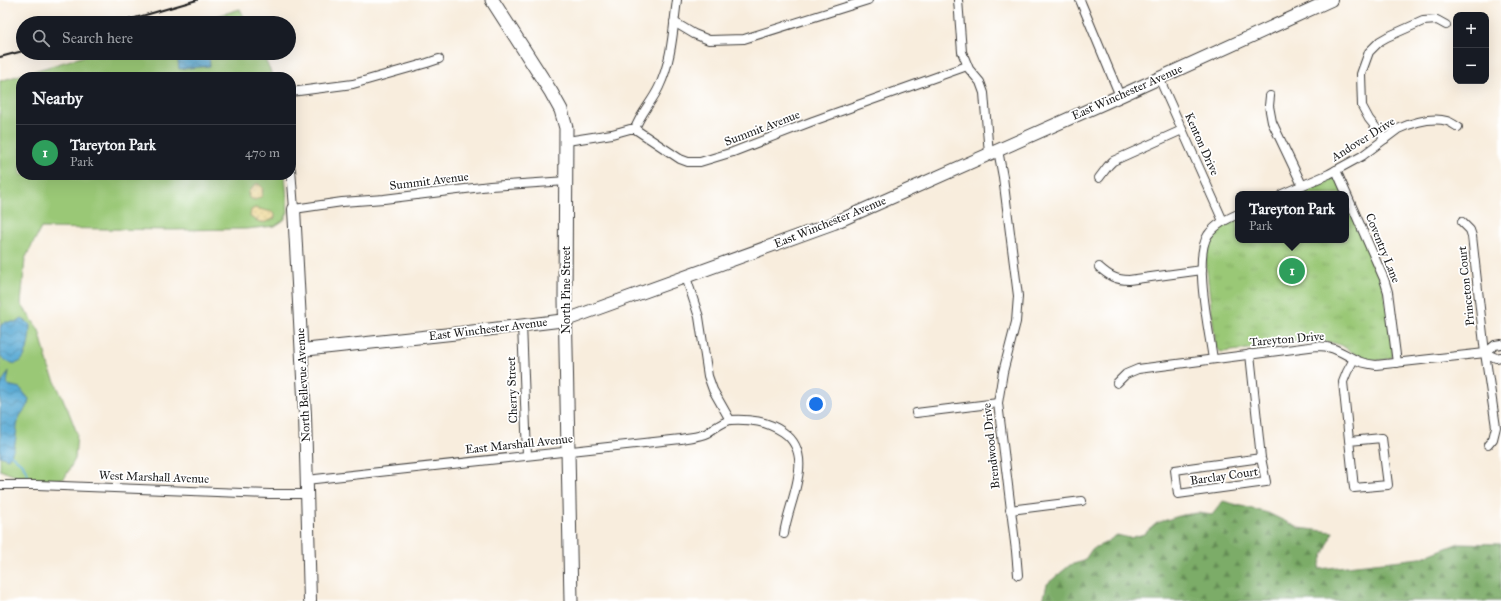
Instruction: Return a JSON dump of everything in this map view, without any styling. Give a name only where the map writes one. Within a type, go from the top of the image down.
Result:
[{"type":"main road","name":"North Pine Street","points":[[492,0],[561,110],[566,128],[566,320],[572,601]]},
{"type":"main road","name":"East Winchester Avenue","points":[[302,350],[566,320],[834,223],[1120,96],[1331,0]]},
{"type":"main road","name":"North Bellevue Avenue","points":[[294,209],[302,350],[310,601]]},
{"type":"street","points":[[567,141],[635,129],[640,117],[647,108],[662,81],[670,54],[677,0]]},
{"type":"street","points":[[674,22],[694,34],[709,40],[744,39],[868,0]]},
{"type":"street","points":[[958,0],[962,52],[967,66]]},
{"type":"street","points":[[1080,0],[1120,96]]},
{"type":"street","points":[[1385,139],[1369,120],[1362,106],[1361,74],[1369,52],[1380,41],[1423,21],[1437,20],[1446,25]]},
{"type":"street","points":[[296,91],[353,84],[439,59]]},
{"type":"street","name":"Summit Avenue","points":[[635,129],[680,159],[688,162],[700,162],[733,152],[967,66]]},
{"type":"street","name":"Brendwood Drive","points":[[967,66],[980,82],[984,93],[994,152],[1003,177],[1018,296],[1016,322],[1003,372],[998,403],[1018,575]]},
{"type":"street","name":"Kenton Drive","points":[[1159,78],[1223,221]]},
{"type":"street","points":[[1270,96],[1269,106],[1272,122],[1302,185]]},
{"type":"street","name":"Andover Drive","points":[[1289,191],[1336,170],[1362,156],[1404,126],[1432,120],[1448,121],[1458,128]]},
{"type":"street","points":[[1100,178],[1113,161],[1182,130]]},
{"type":"street","name":"Coventry Lane","points":[[1336,170],[1345,191]]},
{"type":"street","name":"North Bellevue Avenue","points":[[292,180],[294,209]]},
{"type":"street","name":"Summit Avenue","points":[[294,209],[342,202],[384,199],[490,186],[567,181]]},
{"type":"street","name":"Coventry Lane","points":[[1349,200],[1384,279],[1388,292],[1397,363]]},
{"type":"street","points":[[1213,359],[1202,270],[1202,250],[1206,240],[1214,228],[1223,221],[1235,215]]},
{"type":"street","name":"Princeton Court","points":[[1462,222],[1470,230],[1472,236],[1485,352],[1496,427],[1493,439],[1488,445]]},
{"type":"street","points":[[1099,267],[1107,274],[1120,280],[1202,270]]},
{"type":"street","points":[[686,276],[699,318],[708,376],[713,390],[730,420],[754,420],[771,425],[785,434],[797,447],[800,466],[799,477],[786,521],[784,534]]},
{"type":"street","name":"Cherry Street","points":[[522,325],[527,455]]},
{"type":"street","name":"Tareyton Drive","points":[[1117,383],[1126,374],[1138,369],[1250,354],[1326,346],[1338,350],[1366,364],[1376,365],[1485,352],[1495,345],[1501,344]]},
{"type":"street","name":"Tareyton Drive","points":[[1485,352],[1496,358],[1501,357]]},
{"type":"street","name":"Barclay Court","points":[[1250,354],[1261,458],[1266,482],[1178,494],[1175,470],[1261,458]]},
{"type":"street","points":[[1349,441],[1382,438],[1388,485],[1354,488],[1349,441],[1343,382],[1354,359]]},
{"type":"street","points":[[916,413],[998,403]]},
{"type":"street","name":"East Marshall Avenue","points":[[306,480],[701,435],[730,420]]},
{"type":"street","name":"West Marshall Avenue","points":[[0,486],[37,485],[270,494],[307,494]]},
{"type":"street","points":[[1010,510],[1082,501]]},
{"type":"green space","points":[[240,9],[244,16],[217,16]]},
{"type":"green space","points":[[71,60],[265,60],[271,72],[31,72]]},
{"type":"green space","points":[[16,76],[16,180],[285,180],[288,212],[284,220],[275,226],[246,229],[171,230],[41,228],[25,259],[21,304],[39,330],[49,368],[77,433],[75,459],[64,479],[28,481],[0,470],[0,81]]},
{"type":"green space","points":[[1330,177],[1337,180],[1342,191],[1298,191]]},
{"type":"green space","points":[[1349,205],[1381,278],[1386,300],[1393,352],[1392,357],[1389,359],[1380,360],[1366,359],[1356,355],[1340,345],[1331,342],[1318,341],[1223,352],[1219,351],[1216,348],[1206,256],[1210,242],[1214,236],[1235,220],[1235,243],[1349,243]]},
{"type":"green space","points":[[1223,501],[1268,513],[1299,528],[1333,532],[1321,560],[1319,569],[1420,558],[1459,543],[1501,544],[1501,601],[1043,601],[1047,584],[1070,565],[1084,561],[1092,549],[1117,535],[1130,538],[1144,534],[1157,523],[1182,515],[1198,513],[1212,515]]},
{"type":"sand","points":[[256,184],[259,184],[263,188],[262,196],[255,200],[249,198],[248,192]]},
{"type":"sand","points":[[255,208],[272,212],[275,215],[275,218],[267,222],[257,221],[250,217],[251,210]]},
{"type":"water","points":[[178,60],[210,60],[210,66],[179,69]]},
{"type":"water","points":[[22,319],[30,324],[27,350],[24,357],[20,361],[15,363],[9,362],[2,358],[0,354],[0,328],[5,322],[17,322]]},
{"type":"water","points":[[9,371],[8,385],[20,388],[29,399],[27,406],[18,421],[14,449],[8,459],[0,456],[0,389],[2,382]]},
{"type":"waterway","points":[[11,455],[23,465],[28,475]]},
{"type":"railway","points":[[142,16],[197,0]]},
{"type":"railway","points":[[0,57],[16,53]]},
{"type":"place","name":"Tareyton Park","points":[[1292,271]]}]
